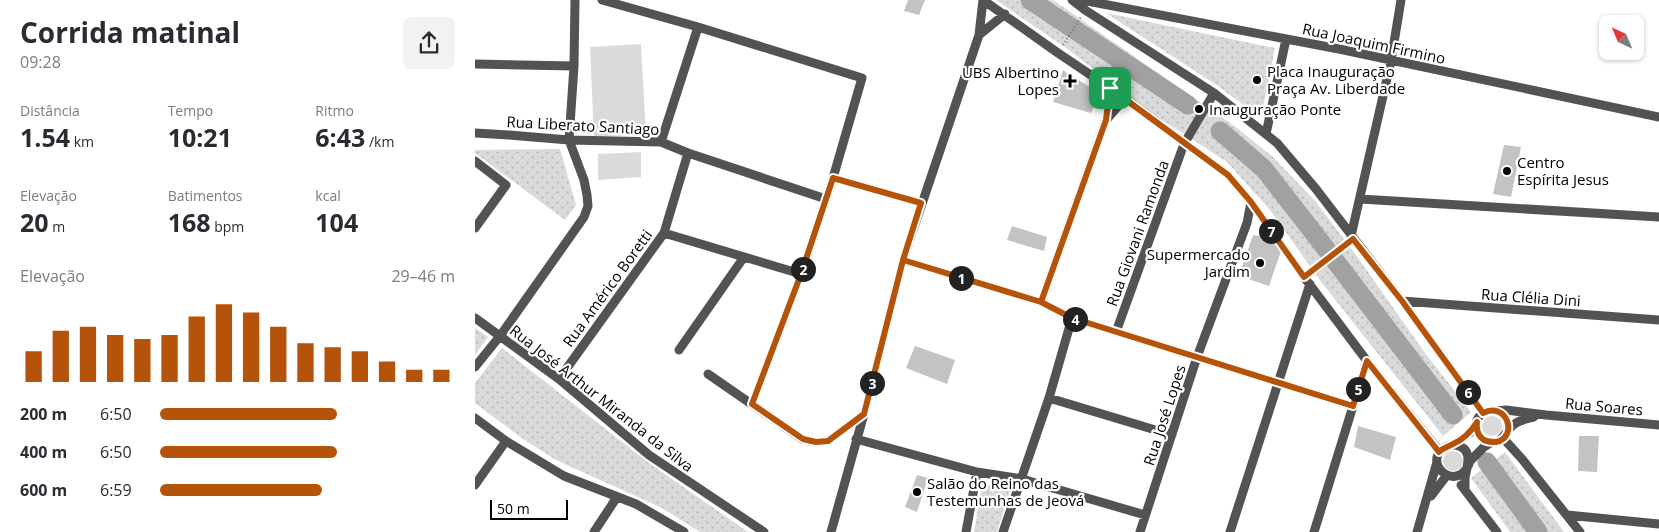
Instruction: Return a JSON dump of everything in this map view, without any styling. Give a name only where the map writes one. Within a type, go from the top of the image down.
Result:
[{"type":"street","points":[[475,367],[584,217],[587,206],[584,180],[569,140],[574,66],[575,0]]},
{"type":"street","points":[[602,0],[698,27],[862,78],[833,178],[801,274],[752,404]]},
{"type":"street","points":[[831,532],[864,414],[903,260],[979,35],[983,0],[1125,98],[1183,144],[1228,175],[1251,202],[1367,361],[1439,452]]},
{"type":"street","points":[[1072,0],[1214,93],[1277,143],[1402,301],[1483,413]]},
{"type":"street","name":"Rua Joaquim Firmino","points":[[1082,0],[1286,39],[1659,117]]},
{"type":"street","points":[[1352,237],[1391,61],[1401,0]]},
{"type":"street","points":[[979,35],[1005,14]]},
{"type":"street","points":[[661,142],[698,27]]},
{"type":"street","points":[[1266,134],[1286,39]]},
{"type":"street","points":[[475,64],[574,66]]},
{"type":"street","points":[[1041,302],[1106,120],[1110,88]]},
{"type":"street","name":"Rua Giovani Ramonda","points":[[1116,332],[1183,144],[1214,93]]},
{"type":"street","points":[[1106,120],[1125,98]]},
{"type":"street","name":"Rua Liberato Santiago","points":[[475,134],[509,134],[569,140],[661,142],[688,153],[826,198]]},
{"type":"street","name":"Rua Américo Boretti","points":[[559,379],[664,233],[688,153]]},
{"type":"street","points":[[475,160],[506,185],[475,228]]},
{"type":"street","points":[[833,178],[921,203]]},
{"type":"street","points":[[1360,200],[1659,217]]},
{"type":"street","name":"Rua José Lopes","points":[[1140,532],[1197,357],[1247,223],[1251,202]]},
{"type":"street","points":[[1247,223],[1262,218]]},
{"type":"street","points":[[664,233],[801,274]]},
{"type":"street","points":[[679,350],[744,257]]},
{"type":"street","points":[[903,260],[1041,302],[1072,318],[1353,406]]},
{"type":"street","points":[[1230,532],[1307,281]]},
{"type":"street","name":"Rua Clélia Dini","points":[[1402,301],[1659,320]]},
{"type":"street","name":"Rua José Arthur Miranda da Silva","points":[[475,318],[559,379],[649,455],[764,532]]},
{"type":"street","points":[[1003,532],[1049,398],[1072,318]]},
{"type":"street","points":[[1314,532],[1367,361]]},
{"type":"street","points":[[708,374],[803,439],[816,442],[828,441],[864,414]]},
{"type":"street","points":[[1049,398],[1172,435]]},
{"type":"street","points":[[1417,532],[1427,502],[1439,452],[1443,448],[1452,445],[1471,432],[1483,413],[1491,410],[1506,410],[1546,416]]},
{"type":"street","points":[[1496,411],[1501,413],[1507,420],[1508,430]]},
{"type":"street","points":[[1448,476],[1454,477],[1463,473],[1469,463],[1484,447],[1491,442],[1503,438],[1514,424],[1524,419],[1546,416]]},
{"type":"street","name":"Rua Soares","points":[[1546,416],[1659,425]]},
{"type":"street","points":[[475,418],[506,441],[564,476],[636,504],[684,532]]},
{"type":"street","points":[[1477,422],[1480,437],[1491,442]]},
{"type":"street","points":[[1503,438],[1580,532]]},
{"type":"street","points":[[856,439],[977,472],[1022,480],[1145,515]]},
{"type":"street","points":[[475,485],[506,441]]},
{"type":"street","points":[[1452,445],[1462,447],[1465,450],[1469,463],[1465,478],[1465,490]]},
{"type":"street","points":[[1437,462],[1441,471],[1458,481],[1497,532]]},
{"type":"street","points":[[966,532],[977,472]]},
{"type":"street","points":[[1427,502],[1448,476]]},
{"type":"street","points":[[593,532],[617,498]]},
{"type":"street","points":[[1567,515],[1659,524]]},
{"type":"path","points":[[1068,38],[1077,23]]},
{"type":"path","points":[[1307,281],[1352,237]]},
{"type":"shaded area","points":[[996,0],[1053,0],[1237,128],[1273,157],[1316,202],[1359,259],[1425,353],[1471,412],[1443,436],[1322,283],[1270,210],[1227,162],[1155,115],[1066,48]]},
{"type":"shaded area","points":[[1106,13],[1275,48],[1261,118],[1218,86]]},
{"type":"shaded area","points":[[641,44],[646,134],[594,137],[590,47]]},
{"type":"shaded area","points":[[560,149],[576,205],[565,220],[475,153],[475,150]]},
{"type":"shaded area","points":[[641,152],[641,177],[598,180],[598,154]]},
{"type":"shaded area","points":[[475,328],[488,337],[475,355]]},
{"type":"shaded area","points":[[502,348],[649,463],[748,532],[700,532],[662,508],[556,460],[523,439],[475,403],[475,383]]},
{"type":"shaded area","points":[[1492,416],[1499,419],[1502,426],[1499,433],[1492,436],[1485,433],[1482,426],[1485,419]]},
{"type":"shaded area","points":[[1453,451],[1460,454],[1463,461],[1460,468],[1453,471],[1446,468],[1443,461],[1446,454]]},
{"type":"shaded area","points":[[1505,452],[1564,532],[1510,532],[1471,478]]},
{"type":"shaded area","points":[[982,485],[1011,487],[997,532],[974,532]]},
{"type":"building","points":[[908,0],[925,0],[919,15],[904,11]]},
{"type":"building","name":"UBS Albertino Lopes","points":[[1063,70],[1099,93],[1091,113],[1053,102]]},
{"type":"building","name":"Centro Espírita Jesus","points":[[1504,145],[1521,147],[1511,197],[1493,194]]},
{"type":"building","points":[[1012,226],[1047,237],[1044,251],[1007,240]]},
{"type":"building","name":"Supermercado Jardim","points":[[1253,235],[1271,238],[1281,251],[1269,286],[1239,276]]},
{"type":"building","points":[[915,346],[955,360],[947,384],[906,368]]},
{"type":"building","points":[[1358,426],[1396,437],[1390,460],[1354,447]]},
{"type":"building","points":[[1579,436],[1599,436],[1597,472],[1578,471]]},
{"type":"building","name":"Salão do Reino das Testemunhas de Jeová","points":[[917,475],[928,478],[917,512],[905,507]]},
{"type":"waterway","points":[[1030,0],[1188,105]]},
{"type":"waterway","points":[[1220,131],[1264,169],[1453,415]]},
{"type":"waterway","points":[[1487,462],[1538,532]]},
{"type":"place","name":"Placa Inauguração Praça Av. Liberdade","points":[[1257,80]]},
{"type":"place","name":"UBS Albertino Lopes","points":[[1070,81]]},
{"type":"place","name":"Inauguração Ponte","points":[[1199,109]]},
{"type":"place","name":"Centro Espírita Jesus","points":[[1507,171]]},
{"type":"place","name":"Supermercado Jardim","points":[[1260,263]]},
{"type":"place","name":"Salão do Reino das Testemunhas de Jeová","points":[[917,492]]},
{"type":"route","points":[[1110,88],[1106,120],[1041,302],[903,260],[921,203],[833,178],[801,274],[752,404],[803,439],[816,442],[828,441],[864,414],[903,260],[972,281],[1041,302],[1072,318],[1353,406],[1367,361],[1439,452],[1443,448],[1461,440],[1471,432],[1477,422],[1478,433],[1484,440],[1494,442],[1503,438],[1508,430],[1505,416],[1491,410],[1483,413],[1402,301],[1353,239],[1304,277],[1251,202],[1228,175],[1183,144],[1110,88]]}]
